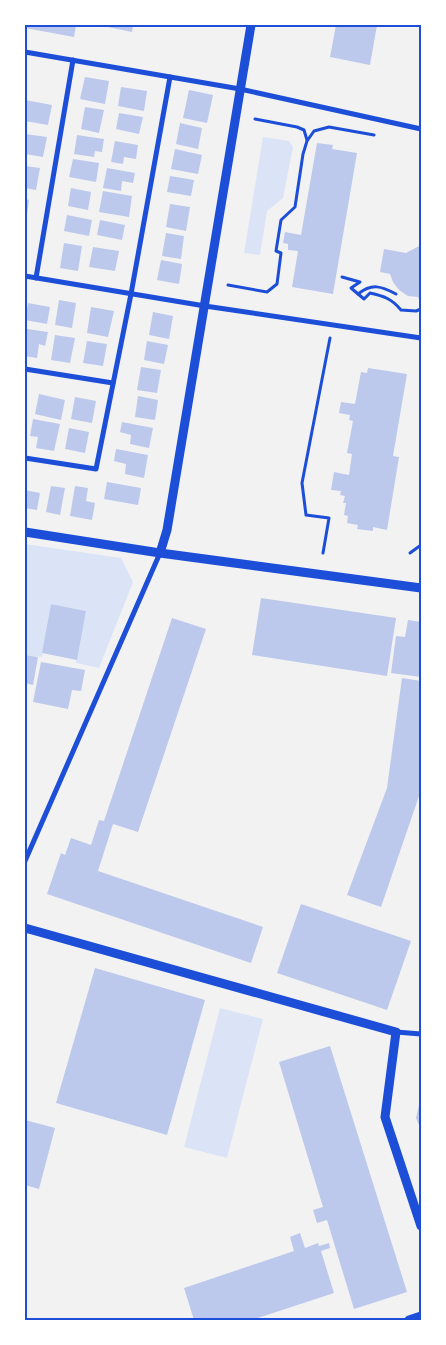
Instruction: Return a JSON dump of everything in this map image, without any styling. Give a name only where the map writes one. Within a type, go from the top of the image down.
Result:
[{"type":"street","points":[[25,861],[160,553],[167,530],[251,25]]},
{"type":"street","points":[[25,52],[240,89],[421,129]]},
{"type":"street","points":[[36,278],[73,60]]},
{"type":"street","points":[[25,458],[96,469],[131,294],[170,77]]},
{"type":"street","points":[[25,276],[205,306],[421,338]]},
{"type":"street","points":[[25,369],[113,383]]},
{"type":"street","points":[[25,532],[160,553],[421,588]]},
{"type":"street","points":[[25,928],[396,1032],[421,1034]]},
{"type":"street","points":[[396,1032],[386,1116],[421,1226]]},
{"type":"street","points":[[409,1320],[421,1316]]},
{"type":"path","points":[[255,119],[297,127],[304,130],[307,141]]},
{"type":"path","points":[[228,284],[267,292],[277,284],[281,253],[276,252],[281,220],[295,207],[303,154],[307,141],[314,131],[329,127],[382,136],[385,121]]},
{"type":"path","points":[[342,278],[360,282],[351,288],[364,299],[370,294],[387,297],[401,310],[421,310]]},
{"type":"path","points":[[358,294],[367,287],[387,289],[396,294]]},
{"type":"path","points":[[323,554],[329,518],[306,515],[302,483],[332,325]]},
{"type":"path","points":[[410,553],[421,545]]},
{"type":"shaded area","points":[[263,137],[289,141],[293,147],[283,198],[267,211],[260,255],[244,253]]},
{"type":"shaded area","points":[[25,544],[121,558],[133,582],[99,668],[76,663],[86,611],[51,604],[42,657],[25,655]]},
{"type":"shaded area","points":[[220,1008],[263,1019],[227,1158],[184,1147]]},
{"type":"building","points":[[25,25],[76,25],[74,37],[25,28]]},
{"type":"building","points":[[98,25],[133,25],[132,32]]},
{"type":"building","points":[[336,25],[377,25],[370,65],[330,57]]},
{"type":"building","points":[[85,77],[109,81],[105,104],[80,99]]},
{"type":"building","points":[[121,87],[147,91],[144,111],[118,106]]},
{"type":"building","points":[[189,90],[213,95],[207,123],[183,118]]},
{"type":"building","points":[[25,100],[52,105],[48,125],[25,121]]},
{"type":"building","points":[[85,107],[104,110],[99,133],[81,129]]},
{"type":"building","points":[[119,113],[143,117],[139,134],[116,129]]},
{"type":"building","points":[[180,123],[202,128],[198,149],[176,144]]},
{"type":"building","points":[[25,134],[47,137],[43,157],[25,154]]},
{"type":"building","points":[[77,135],[104,139],[102,152],[95,151],[94,157],[74,154]]},
{"type":"building","points":[[115,141],[138,145],[136,159],[124,157],[123,164],[111,162]]},
{"type":"building","points":[[317,143],[333,145],[332,149],[357,153],[333,294],[292,287],[298,251],[288,250],[288,244],[283,243],[285,232],[301,235]]},
{"type":"building","points":[[175,149],[202,155],[198,174],[171,169]]},
{"type":"building","points":[[73,159],[99,163],[96,182],[69,177]]},
{"type":"building","points":[[25,166],[40,168],[36,190],[25,188]]},
{"type":"building","points":[[107,168],[135,173],[133,183],[122,181],[121,191],[103,188]]},
{"type":"building","points":[[170,176],[194,180],[191,196],[167,192]]},
{"type":"building","points":[[71,188],[91,192],[88,210],[68,206]]},
{"type":"building","points":[[103,191],[132,196],[129,217],[99,212]]},
{"type":"building","points":[[25,199],[29,200],[26,222],[25,221]]},
{"type":"building","points":[[170,204],[190,207],[186,231],[166,227]]},
{"type":"building","points":[[67,215],[92,220],[89,236],[64,231]]},
{"type":"building","points":[[100,220],[125,225],[122,240],[97,235]]},
{"type":"building","points":[[166,233],[184,236],[181,259],[162,256]]},
{"type":"building","points":[[64,243],[82,246],[78,271],[60,268]]},
{"type":"building","points":[[421,245],[421,305],[418,297],[408,296],[399,290],[390,274],[380,272],[384,249],[406,253]]},
{"type":"building","points":[[93,247],[119,251],[115,271],[89,267]]},
{"type":"building","points":[[161,260],[182,264],[179,284],[157,280]]},
{"type":"building","points":[[59,300],[76,303],[72,328],[55,325]]},
{"type":"building","points":[[28,303],[50,307],[47,324],[25,320]]},
{"type":"building","points":[[91,307],[114,311],[108,337],[87,333]]},
{"type":"building","points":[[153,312],[173,316],[169,339],[149,335]]},
{"type":"building","points":[[27,329],[48,332],[45,346],[39,344],[37,358],[25,356]]},
{"type":"building","points":[[55,335],[75,338],[70,363],[51,360]]},
{"type":"building","points":[[87,341],[107,344],[103,366],[83,363]]},
{"type":"building","points":[[147,341],[168,345],[164,364],[144,360]]},
{"type":"building","points":[[141,367],[161,370],[157,393],[137,390]]},
{"type":"building","points":[[368,368],[407,374],[393,456],[399,457],[387,530],[373,527],[373,531],[357,529],[358,525],[347,523],[348,516],[344,515],[346,503],[343,503],[345,496],[340,495],[341,491],[331,490],[334,472],[349,475],[352,454],[347,453],[353,421],[349,420],[350,415],[339,413],[341,402],[355,404],[361,372],[367,373]]},
{"type":"building","points":[[39,394],[65,400],[61,420],[35,414]]},
{"type":"building","points":[[138,396],[158,400],[155,420],[135,417]]},
{"type":"building","points":[[75,397],[96,401],[92,423],[71,419]]},
{"type":"building","points":[[33,419],[60,424],[54,451],[36,448],[38,437],[30,436]]},
{"type":"building","points":[[122,422],[153,428],[149,448],[130,444],[131,435],[120,432]]},
{"type":"building","points":[[69,428],[89,432],[85,453],[65,449]]},
{"type":"building","points":[[116,449],[148,455],[144,478],[125,474],[126,464],[114,461]]},
{"type":"building","points":[[107,482],[141,488],[138,505],[104,499]]},
{"type":"building","points":[[51,486],[65,488],[60,515],[46,512]]},
{"type":"building","points":[[75,486],[88,488],[86,501],[95,503],[92,520],[70,516]]},
{"type":"building","points":[[25,490],[40,493],[37,510],[25,508]]},
{"type":"building","points":[[261,598],[396,618],[387,676],[252,655]]},
{"type":"building","points":[[51,604],[86,611],[77,660],[42,653]]},
{"type":"building","points":[[172,618],[206,629],[138,832],[113,824],[98,871],[263,927],[251,963],[47,894],[61,853],[65,855],[71,838],[91,845],[99,820],[104,821]]},
{"type":"building","points":[[408,620],[421,622],[421,677],[391,673],[396,636],[405,637]]},
{"type":"building","points":[[25,655],[38,657],[33,685],[25,683]]},
{"type":"building","points":[[41,662],[85,670],[81,691],[72,690],[68,709],[33,702]]},
{"type":"building","points":[[402,678],[421,681],[421,778],[419,796],[381,907],[347,895],[387,788]]},
{"type":"building","points":[[301,904],[411,941],[387,1010],[277,973]]},
{"type":"building","points":[[95,968],[205,1000],[167,1135],[56,1103]]},
{"type":"building","points":[[330,1046],[407,1292],[354,1309],[327,1220],[317,1223],[313,1210],[323,1207],[279,1062]]},
{"type":"building","points":[[421,1100],[421,1130],[416,1118]]},
{"type":"building","points":[[25,1120],[55,1128],[39,1189],[25,1185]]},
{"type":"building","points":[[300,1233],[305,1248],[318,1243],[319,1246],[329,1243],[330,1248],[321,1251],[334,1293],[252,1320],[194,1320],[184,1288],[294,1251],[290,1237]]}]
